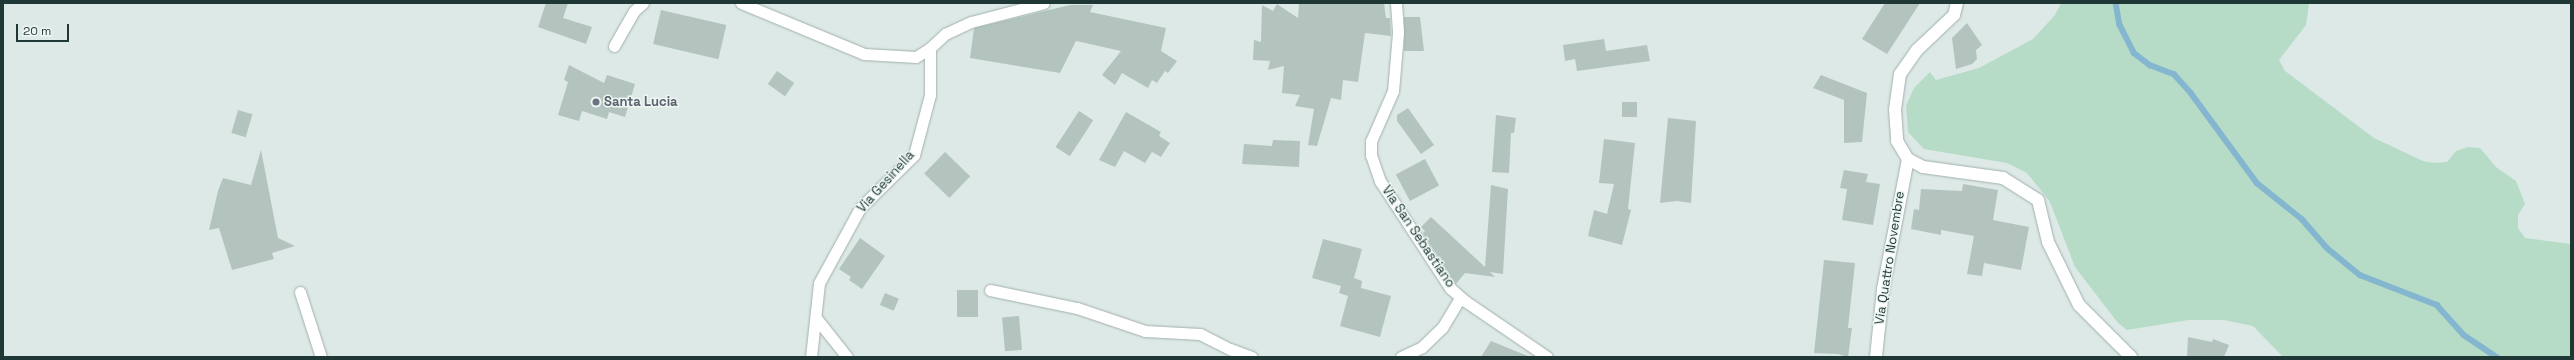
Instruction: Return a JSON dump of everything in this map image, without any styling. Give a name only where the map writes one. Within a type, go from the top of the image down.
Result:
[{"type":"main road","points":[[1957,3],[1954,15],[1917,50],[1900,74],[1895,109],[1897,140],[1908,159],[1923,167],[2003,178],[2038,200],[2048,242],[2079,305],[2131,357]]},
{"type":"main road","name":"Via Quattro Novembre","points":[[1876,357],[1883,289],[1908,159]]},
{"type":"lane","points":[[614,46],[634,11],[643,3]]},
{"type":"lane","points":[[741,3],[864,54],[916,57],[930,48],[945,34],[971,22],[1044,3]]},
{"type":"lane","name":"Via San Sebastiano","points":[[1396,3],[1398,33],[1393,91],[1371,141],[1371,155],[1392,201],[1450,288],[1460,298],[1547,357]]},
{"type":"lane","name":"Via Gesinella","points":[[811,357],[820,283],[860,208],[914,155],[930,95],[930,48]]},
{"type":"lane","points":[[990,290],[1077,308],[1145,331],[1200,334],[1230,349],[1252,357]]},
{"type":"lane","points":[[300,292],[320,357]]},
{"type":"lane","points":[[1401,357],[1422,347],[1442,328],[1460,298]]},
{"type":"lane","points":[[816,318],[847,357]]},
{"type":"green space","points":[[2061,3],[2309,3],[2306,25],[2279,60],[2285,71],[2374,138],[2423,161],[2435,163],[2447,162],[2456,151],[2468,147],[2480,148],[2496,167],[2516,181],[2525,204],[2518,215],[2518,228],[2525,238],[2571,244],[2571,357],[2283,357],[2253,326],[2224,320],[2188,320],[2127,330],[2118,323],[2075,267],[2050,202],[2027,173],[2007,163],[1924,149],[1908,132],[1906,106],[1914,88],[1930,72],[1936,80],[1979,68],[2033,39],[2055,15]]},
{"type":"building","points":[[546,3],[568,3],[563,18],[592,27],[586,44],[538,27]]},
{"type":"building","points":[[1299,3],[1384,3],[1386,18],[1390,18],[1391,36],[1365,33],[1358,82],[1343,80],[1341,100],[1331,98],[1317,146],[1308,145],[1314,109],[1295,106],[1300,95],[1282,93],[1284,66],[1268,70],[1270,61],[1253,60],[1254,40],[1261,42],[1262,5],[1273,11],[1277,4],[1298,18]]},
{"type":"building","points":[[1885,3],[1920,3],[1887,54],[1862,39]]},
{"type":"building","points":[[1070,5],[1093,5],[1090,12],[1166,28],[1161,51],[1177,61],[1168,73],[1165,71],[1157,83],[1152,80],[1148,88],[1122,73],[1115,85],[1102,75],[1121,51],[1076,41],[1060,73],[970,58],[974,28]]},
{"type":"building","points":[[661,10],[726,25],[718,59],[653,44]]},
{"type":"building","points":[[1404,17],[1420,17],[1424,51],[1404,51]]},
{"type":"building","points":[[1967,23],[1982,45],[1976,50],[1977,59],[1972,64],[1956,69],[1952,38]]},
{"type":"building","points":[[1604,39],[1606,51],[1647,45],[1650,61],[1577,71],[1575,59],[1565,61],[1563,45]]},
{"type":"building","name":"Santa Lucia","points":[[569,65],[604,83],[607,75],[635,84],[625,117],[609,112],[607,119],[582,111],[579,121],[558,115],[568,82],[564,80]]},
{"type":"building","points":[[777,71],[794,83],[785,96],[768,84]]},
{"type":"building","points":[[1821,75],[1867,93],[1862,142],[1844,143],[1844,100],[1813,88]]},
{"type":"building","points":[[1622,102],[1637,102],[1637,117],[1622,117]]},
{"type":"building","points":[[1408,108],[1434,145],[1421,154],[1397,121],[1397,115]]},
{"type":"building","points":[[238,110],[252,114],[246,137],[231,133]]},
{"type":"building","points":[[1079,111],[1093,120],[1070,156],[1056,147]]},
{"type":"building","points":[[1126,112],[1161,132],[1159,136],[1170,143],[1161,157],[1152,152],[1145,163],[1124,151],[1115,167],[1099,160]]},
{"type":"building","points":[[1496,115],[1516,118],[1514,133],[1511,133],[1509,173],[1492,172]]},
{"type":"building","points":[[1668,118],[1696,121],[1691,203],[1677,201],[1660,203]]},
{"type":"building","points":[[1604,139],[1635,143],[1628,209],[1631,210],[1622,245],[1588,236],[1594,210],[1607,214],[1614,184],[1599,183]]},
{"type":"building","points":[[1273,140],[1300,141],[1299,167],[1242,164],[1244,144],[1272,146]]},
{"type":"building","points":[[261,150],[278,238],[295,246],[272,253],[274,259],[232,270],[219,228],[209,230],[218,191],[223,178],[251,185]]},
{"type":"building","points":[[945,152],[970,176],[949,198],[924,174]]},
{"type":"building","points":[[1425,159],[1439,185],[1410,201],[1396,174]]},
{"type":"building","points":[[1844,170],[1868,174],[1866,182],[1880,184],[1873,225],[1842,220],[1847,189],[1840,188]]},
{"type":"building","points":[[1963,184],[1998,190],[1993,220],[2029,227],[2021,270],[1984,263],[1982,276],[1967,274],[1974,236],[1941,230],[1941,235],[1911,229],[1914,209],[1919,210],[1921,189],[1962,191]]},
{"type":"building","points":[[1491,185],[1508,189],[1503,274],[1490,272],[1495,277],[1465,273],[1456,284],[1423,233],[1425,231],[1421,227],[1431,217],[1485,267]]},
{"type":"building","points":[[860,238],[885,256],[862,289],[849,280],[851,277],[839,269]]},
{"type":"building","points":[[1323,239],[1362,249],[1354,278],[1362,281],[1361,288],[1391,296],[1380,337],[1340,326],[1348,296],[1339,293],[1341,286],[1312,278]]},
{"type":"building","points":[[1824,260],[1855,263],[1848,328],[1852,328],[1848,357],[1838,354],[1814,353]]},
{"type":"building","points":[[957,290],[978,290],[978,317],[957,317]]},
{"type":"building","points":[[885,293],[899,299],[894,311],[880,305]]},
{"type":"building","points":[[1019,316],[1022,350],[1005,351],[1002,317]]},
{"type":"building","points":[[2188,337],[2212,342],[2213,339],[2229,345],[2224,357],[2187,357]]},
{"type":"building","points":[[1491,341],[1528,356],[1528,357],[1481,357]]},
{"type":"waterway","points":[[2116,3],[2120,25],[2134,53],[2150,65],[2174,74],[2191,93],[2257,183],[2302,219],[2327,248],[2360,275],[2437,305],[2464,335],[2497,357]]},
{"type":"place","name":"Santa Lucia","points":[[596,102]]}]
